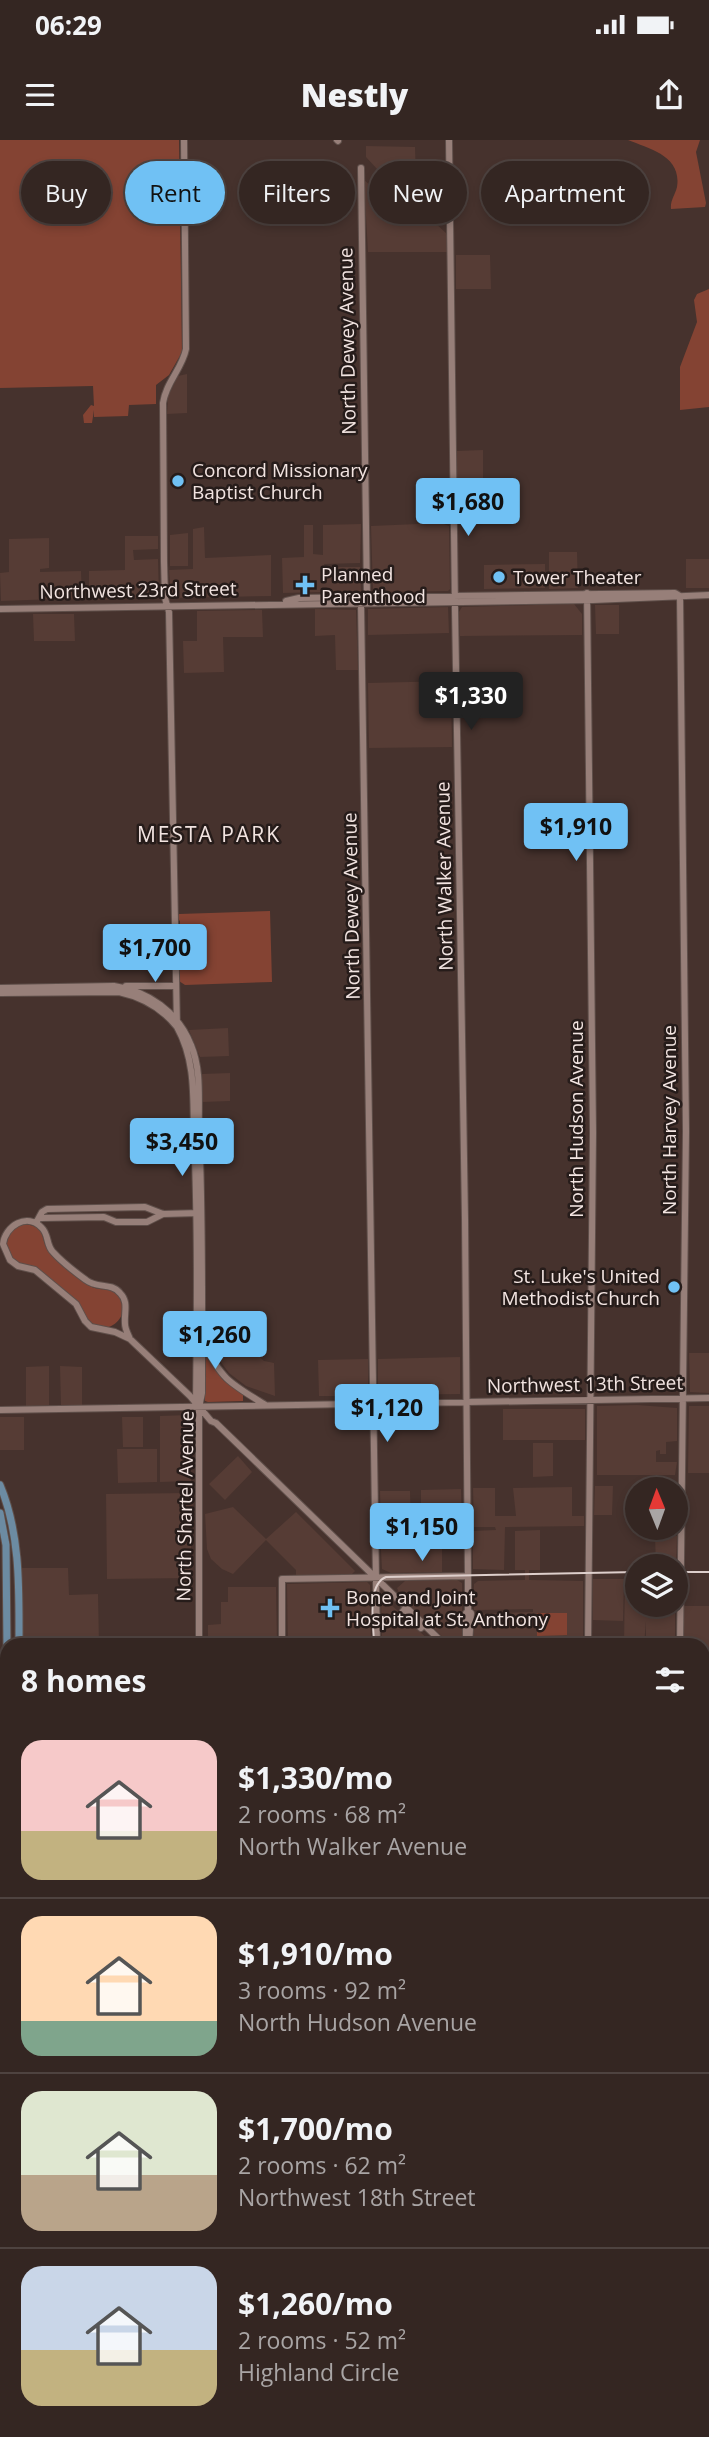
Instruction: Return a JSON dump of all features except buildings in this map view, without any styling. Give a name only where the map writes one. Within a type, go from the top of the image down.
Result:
[{"type":"main road","points":[[0,1485],[9,1510],[16,1544],[19,1638]]},
{"type":"main road","points":[[0,1513],[6,1545],[7,1638]]},
{"type":"street","name":"North Shartel Avenue","points":[[184,140],[186,349],[183,360],[166,388],[162,409],[164,562],[169,614],[176,1023],[192,1047],[198,1075],[202,1341],[202,1400],[198,1406]]},
{"type":"street","name":"North Walker Avenue","points":[[449,140],[467,1402],[467,1576],[468,1611],[471,1613],[468,1638]]},
{"type":"street","name":"North Dewey Avenue","points":[[361,168],[367,597]]},
{"type":"street","name":"Northwest 23rd Street","points":[[278,603],[299,598],[675,598],[709,595]]},
{"type":"street","name":"North Harvey Avenue","points":[[680,596],[686,1131],[680,1638]]},
{"type":"street","points":[[362,604],[367,597]]},
{"type":"street","name":"North Hudson Avenue","points":[[587,597],[593,1121],[588,1638]]},
{"type":"street","name":"Northwest 23rd Street","points":[[0,609],[278,603],[362,604],[455,599]]},
{"type":"street","name":"North Dewey Avenue","points":[[362,604],[377,1638]]},
{"type":"street","points":[[114,986],[129,988],[149,997],[176,1023]]},
{"type":"street","points":[[0,991],[176,986]]},
{"type":"street","points":[[0,991],[122,993],[150,1003],[176,1023]]},
{"type":"street","points":[[38,1220],[47,1209],[145,1207],[163,1214],[199,1213]]},
{"type":"street","points":[[109,1208],[109,1219]]},
{"type":"street","name":"North Shartel Avenue","points":[[199,1213],[196,1335],[200,1638]]},
{"type":"street","points":[[130,1339],[91,1327],[76,1304],[35,1270],[15,1265],[6,1256],[3,1244],[7,1231],[21,1222],[109,1219],[117,1222],[147,1222],[163,1214]]},
{"type":"street","points":[[38,1220],[46,1232],[51,1251],[87,1281],[119,1291],[125,1301],[125,1326],[130,1339],[211,1421],[438,1638]]},
{"type":"street","points":[[105,1331],[117,1326],[125,1316]]},
{"type":"street","points":[[196,1335],[225,1379],[267,1406]]},
{"type":"street","points":[[182,1389],[193,1388],[197,1382]]},
{"type":"street","points":[[174,1408],[181,1398],[182,1389]]},
{"type":"street","name":"Northwest 13th Street","points":[[0,1410],[709,1398]]},
{"type":"street","points":[[216,1423],[217,1414],[222,1407]]},
{"type":"street","points":[[199,1428],[206,1423],[216,1423]]},
{"type":"street","points":[[282,1638],[282,1579],[467,1576]]},
{"type":"street","points":[[376,1577],[385,1593],[433,1638]]},
{"type":"shaded area","points":[[0,140],[179,140],[179,161],[125,161],[125,224],[180,224],[182,352],[169,375],[156,385],[156,404],[129,405],[128,416],[94,417],[94,410],[92,423],[84,423],[83,415],[91,405],[94,406],[93,386],[0,388]]},
{"type":"shaded area","points":[[628,140],[700,140],[696,152],[705,207],[671,209],[677,187],[675,168],[663,155]]},
{"type":"shaded area","points":[[366,146],[415,147],[415,161],[370,161],[366,157]]},
{"type":"shaded area","points":[[364,180],[369,184],[369,224],[436,224],[447,234],[447,252],[368,252]]},
{"type":"shaded area","points":[[456,255],[490,255],[491,289],[456,289]]},
{"type":"shaded area","points":[[709,289],[709,407],[680,410],[680,367],[697,322],[694,300],[697,294]]},
{"type":"shaded area","points":[[187,374],[187,413],[167,414],[168,396],[178,376]]},
{"type":"shaded area","points":[[483,450],[483,522],[463,522],[457,518],[456,451]]},
{"type":"shaded area","points":[[441,523],[449,526],[450,589],[373,592],[371,526]]},
{"type":"shaded area","points":[[361,524],[360,563],[324,564],[325,567],[360,567],[361,591],[283,593],[282,558],[304,557],[304,525],[313,525],[313,554],[323,555],[323,525]]},
{"type":"shaded area","points":[[204,527],[205,558],[271,555],[271,596],[171,598],[169,570],[193,569],[193,529]]},
{"type":"shaded area","points":[[188,533],[188,566],[170,566],[170,535]]},
{"type":"shaded area","points":[[125,536],[158,536],[158,549],[133,550],[134,560],[158,559],[159,597],[93,600],[89,592],[89,571],[125,570]]},
{"type":"shaded area","points":[[49,538],[49,568],[40,569],[40,572],[81,571],[82,598],[1,601],[0,573],[9,572],[9,539]]},
{"type":"shaded area","points":[[549,552],[577,552],[578,588],[549,589]]},
{"type":"shaded area","points":[[686,559],[709,559],[709,588],[686,588]]},
{"type":"shaded area","points":[[545,564],[545,588],[484,589],[484,565]]},
{"type":"shaded area","points":[[574,604],[582,614],[582,635],[460,636],[459,612],[462,607]]},
{"type":"shaded area","points":[[595,605],[619,605],[619,634],[596,634]]},
{"type":"shaded area","points":[[448,607],[449,633],[368,635],[368,609]]},
{"type":"shaded area","points":[[315,609],[356,610],[358,670],[336,670],[335,635],[315,636]]},
{"type":"shaded area","points":[[262,610],[263,637],[223,637],[224,672],[184,673],[183,641],[197,641],[197,611]]},
{"type":"shaded area","points":[[33,614],[74,614],[75,641],[34,641]]},
{"type":"shaded area","points":[[451,681],[452,747],[369,748],[368,683]]},
{"type":"shaded area","points":[[270,911],[272,982],[185,985],[179,981],[179,914]]},
{"type":"shaded area","points":[[228,1028],[229,1056],[200,1057],[189,1030]]},
{"type":"shaded area","points":[[230,1073],[230,1101],[202,1102],[202,1074]]},
{"type":"shaded area","points":[[23,1224],[40,1230],[49,1252],[75,1276],[94,1288],[113,1291],[120,1296],[124,1309],[114,1325],[101,1328],[95,1326],[88,1321],[75,1301],[44,1274],[32,1266],[14,1261],[7,1251],[8,1240],[13,1230]]},
{"type":"shaded area","points":[[209,1326],[242,1326],[245,1342],[249,1347],[264,1361],[274,1363],[275,1396],[246,1386],[229,1373],[214,1353]]},
{"type":"shaded area","points":[[689,1353],[709,1353],[709,1393],[690,1392]]},
{"type":"shaded area","points":[[205,1355],[223,1380],[243,1395],[243,1401],[205,1401]]},
{"type":"shaded area","points":[[460,1357],[460,1394],[378,1395],[378,1359]]},
{"type":"shaded area","points":[[368,1359],[368,1396],[319,1396],[318,1360]]},
{"type":"shaded area","points":[[49,1366],[49,1405],[26,1406],[26,1367]]},
{"type":"shaded area","points":[[60,1366],[82,1367],[82,1405],[61,1405]]},
{"type":"shaded area","points":[[597,1406],[677,1408],[677,1441],[666,1442],[666,1454],[660,1454],[660,1450],[656,1451],[656,1462],[677,1462],[675,1475],[597,1475]]},
{"type":"shaded area","points":[[689,1406],[709,1406],[709,1473],[688,1473]]},
{"type":"shaded area","points":[[503,1409],[585,1409],[585,1440],[503,1440]]},
{"type":"shaded area","points":[[190,1415],[191,1481],[160,1482],[160,1416]]},
{"type":"shaded area","points":[[0,1417],[24,1417],[24,1450],[0,1450]]},
{"type":"shaded area","points":[[122,1417],[143,1417],[143,1447],[123,1447]]},
{"type":"shaded area","points":[[533,1443],[553,1443],[553,1476],[533,1477]]},
{"type":"shaded area","points":[[117,1449],[157,1449],[157,1482],[118,1483]]},
{"type":"shaded area","points":[[238,1456],[252,1472],[225,1500],[209,1484]]},
{"type":"shaded area","points":[[595,1486],[613,1486],[612,1515],[594,1515]]},
{"type":"shaded area","points":[[572,1487],[572,1516],[584,1516],[584,1526],[505,1527],[504,1570],[473,1569],[473,1531],[496,1530],[495,1527],[474,1527],[473,1488],[495,1488],[495,1516],[516,1516],[513,1488]]},
{"type":"shaded area","points":[[461,1489],[462,1527],[442,1528],[442,1572],[391,1573],[382,1569],[380,1533],[431,1532],[432,1528],[421,1528],[421,1490]]},
{"type":"shaded area","points":[[380,1491],[410,1491],[411,1528],[381,1529]]},
{"type":"shaded area","points":[[189,1493],[193,1496],[190,1578],[107,1579],[106,1494]]},
{"type":"shaded area","points":[[233,1507],[266,1539],[296,1512],[355,1571],[352,1574],[296,1575],[296,1570],[266,1540],[233,1574],[222,1569],[211,1559],[207,1549],[205,1514]]},
{"type":"shaded area","points":[[540,1530],[540,1570],[529,1570],[529,1580],[583,1581],[583,1638],[474,1638],[474,1614],[533,1612],[533,1609],[474,1610],[474,1584],[478,1581],[525,1580],[525,1570],[515,1570],[515,1531]]},
{"type":"shaded area","points":[[655,1540],[677,1540],[676,1554],[656,1554]]},
{"type":"shaded area","points":[[22,1568],[68,1568],[69,1595],[98,1594],[99,1638],[23,1638]]},
{"type":"shaded area","points":[[593,1579],[624,1579],[623,1621],[593,1620]]},
{"type":"shaded area","points":[[625,1579],[625,1617],[675,1617],[675,1638],[646,1638],[646,1621],[645,1638],[624,1638]]},
{"type":"shaded area","points":[[457,1580],[462,1583],[462,1638],[444,1638],[401,1597],[397,1588],[405,1581]]},
{"type":"shaded area","name":"Bone and Joint Hospital at St. Anthony","points":[[367,1582],[370,1585],[371,1638],[288,1638],[287,1584]]},
{"type":"shaded area","points":[[228,1587],[276,1587],[277,1638],[208,1638],[208,1625],[221,1624],[221,1602],[228,1602]]},
{"type":"shaded area","points":[[381,1597],[427,1638],[382,1638]]},
{"type":"shaded area","points":[[688,1606],[709,1606],[709,1638],[684,1638],[684,1617],[688,1617]]},
{"type":"shaded area","points":[[537,1613],[567,1613],[567,1635],[537,1636]]},
{"type":"tram line","points":[[374,1638],[373,1597],[380,1581],[386,1577],[625,1572]]},
{"type":"tram line","points":[[688,1572],[709,1572]]},
{"type":"place","name":"Concord Missionary Baptist Church","points":[[178,481]]},
{"type":"place","name":"Tower Theater","points":[[499,577]]},
{"type":"place","name":"Planned Parenthood","points":[[305,585]]},
{"type":"place","name":"St. Luke's United Methodist Church","points":[[674,1287]]},
{"type":"place","name":"Bone and Joint Hospital at St. Anthony","points":[[330,1608]]},
{"type":"district","name":"MESTA PARK","points":[[209,834]]}]
